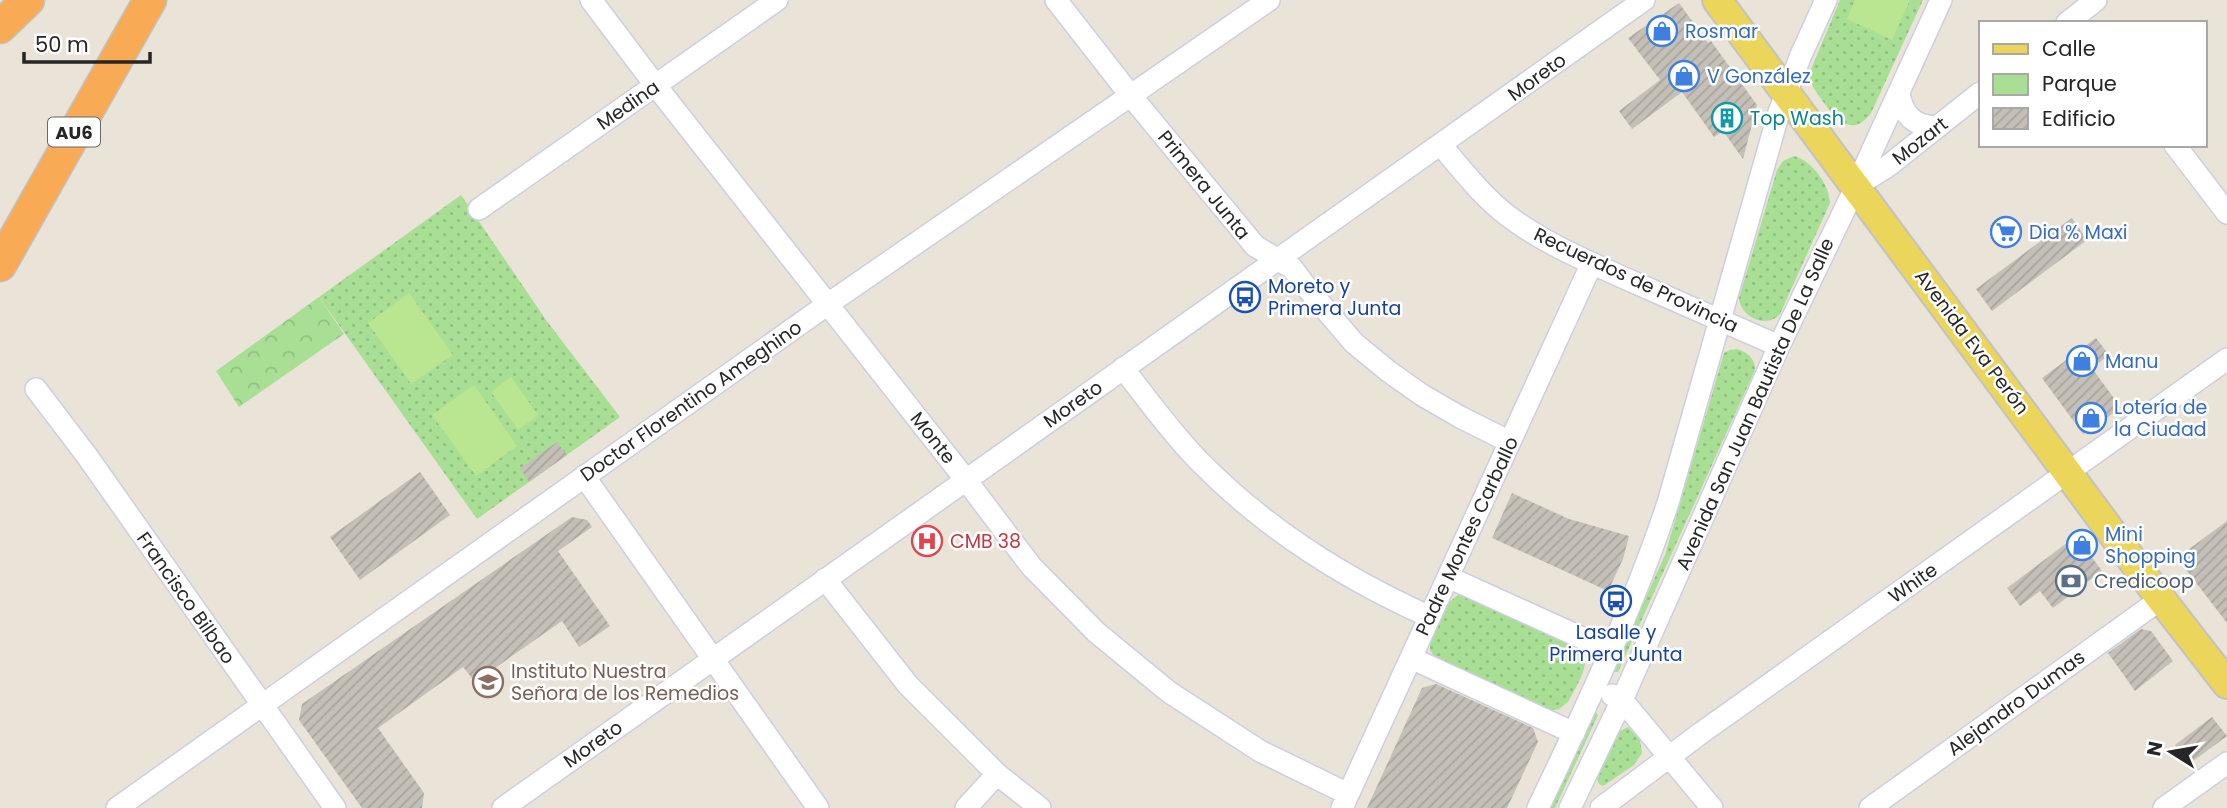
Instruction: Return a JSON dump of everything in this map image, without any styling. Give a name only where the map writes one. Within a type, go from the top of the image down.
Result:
[{"type":"highway","points":[[0,27],[29,0]]},
{"type":"highway","name":"AU6","points":[[0,265],[150,0]]},
{"type":"main road","name":"Avenida Eva Perón","points":[[1717,0],[2161,599],[2227,684]]},
{"type":"street","name":"Monte","points":[[591,0],[1031,566],[1073,610],[1128,660],[1169,692],[1234,736],[1345,801]]},
{"type":"street","name":"Medina","points":[[479,209],[776,0]]},
{"type":"street","name":"Primera Junta","points":[[1056,0],[1255,246],[1292,268],[1346,334],[1388,371],[1422,395],[1510,442]]},
{"type":"street","name":"Doctor Florentino Ameghino","points":[[117,808],[828,304],[1269,0]]},
{"type":"street","name":"Moreto","points":[[502,808],[1644,0]]},
{"type":"street","name":"Avenida San Juan Bautista De La Salle","points":[[1538,808],[1595,687],[1650,557],[1668,503],[1786,91],[1826,0]]},
{"type":"street","name":"Avenida San Juan Bautista De La Salle","points":[[1570,808],[1622,700],[1779,346],[1941,0]]},
{"type":"street","points":[[2075,21],[2096,0]]},
{"type":"street","points":[[1899,93],[1902,108],[1910,119],[1923,126],[1937,127]]},
{"type":"street","name":"Mozart","points":[[1856,186],[1888,166],[1979,94]]},
{"type":"street","name":"Recuerdos de Provincia","points":[[1441,145],[1466,176],[1506,214],[1559,247],[1779,346]]},
{"type":"street","points":[[2177,147],[2227,213]]},
{"type":"street","name":"Padre Montes Carballo","points":[[1345,801],[1592,263]]},
{"type":"street","name":"White","points":[[1601,808],[2227,359]]},
{"type":"street","points":[[1123,369],[1198,460],[1256,514],[1329,565],[1383,596],[1430,617]]},
{"type":"street","name":"Francisco Bilbao","points":[[36,388],[87,456],[335,808]]},
{"type":"street","points":[[584,476],[818,808]]},
{"type":"street","points":[[1448,577],[1611,651]]},
{"type":"street","points":[[825,579],[908,685],[998,774],[1040,808]]},
{"type":"street","name":"Alejandro Dumas","points":[[1870,808],[2161,599]]},
{"type":"street","points":[[1411,658],[1574,733]]},
{"type":"street","points":[[1595,687],[1622,700],[1712,808]]},
{"type":"street","points":[[2165,808],[2227,763]]},
{"type":"street","points":[[966,808],[998,774]]},
{"type":"green space","points":[[1840,0],[1923,0],[1871,113],[1864,120],[1851,125],[1845,124],[1829,109],[1814,89],[1809,74]]},
{"type":"green space","points":[[1855,0],[1910,0],[1892,40],[1847,19]]},
{"type":"green space","points":[[1794,156],[1807,162],[1818,174],[1827,189],[1830,203],[1780,314],[1768,321],[1762,321],[1744,311],[1739,298],[1777,170],[1783,161]]},
{"type":"green space","points":[[461,195],[546,320],[620,417],[477,519],[319,297]]},
{"type":"green space","points":[[409,293],[453,355],[411,384],[368,323]]},
{"type":"green space","points":[[319,297],[344,334],[239,407],[216,371]]},
{"type":"green space","points":[[1737,349],[1750,356],[1755,370],[1618,672],[1614,672],[1665,555],[1724,353]]},
{"type":"green space","points":[[511,377],[538,415],[518,430],[491,392]]},
{"type":"green space","points":[[474,385],[517,446],[476,476],[432,415]]},
{"type":"green space","points":[[1464,594],[1581,647],[1584,668],[1568,702],[1559,709],[1550,711],[1436,659],[1430,650],[1430,641],[1447,604],[1458,595]]},
{"type":"green space","points":[[1596,712],[1598,715],[1555,808],[1550,808]]},
{"type":"green space","points":[[1628,727],[1640,740],[1642,753],[1634,765],[1603,786],[1597,779],[1620,731]]},
{"type":"building","points":[[1679,3],[1708,43],[1711,41],[1757,105],[1743,159],[1723,131],[1714,137],[1682,92],[1632,129],[1619,111],[1660,80],[1628,38]]},
{"type":"building","points":[[2072,218],[2087,240],[1992,311],[1976,289]]},
{"type":"building","points":[[2096,338],[2109,355],[2092,368],[2121,408],[2083,434],[2042,378]]},
{"type":"building","points":[[557,442],[567,455],[529,482],[520,468]]},
{"type":"building","points":[[420,472],[450,515],[360,580],[330,537]]},
{"type":"building","points":[[1512,493],[1569,519],[1629,536],[1623,559],[1608,591],[1492,538]]},
{"type":"building","points":[[572,517],[587,520],[592,527],[558,551],[610,626],[579,647],[562,621],[475,682],[463,667],[378,728],[424,793],[422,808],[362,808],[299,720],[302,704]]},
{"type":"building","points":[[2227,521],[2227,623],[2177,558]]},
{"type":"building","points":[[2076,536],[2102,571],[2053,608],[2040,591],[2020,606],[2007,588]]},
{"type":"building","points":[[2141,629],[2151,631],[2173,661],[2135,691],[2108,653]]},
{"type":"building","points":[[1436,684],[1533,728],[1538,742],[1507,808],[1367,808],[1422,688]]},
{"type":"building","points":[[2212,717],[2227,736],[2189,764],[2175,745]]},
{"type":"place","name":"Rosmar","points":[[1662,31]]},
{"type":"place","name":"V González","points":[[1684,76]]},
{"type":"place","name":"Top Wash","points":[[1727,118]]},
{"type":"place","name":"Dia % Maxi","points":[[2006,232]]},
{"type":"place","name":"Moreto y Primera Junta","points":[[1245,297]]},
{"type":"place","name":"Manu","points":[[2082,361]]},
{"type":"place","name":"Lotería de la Ciudad","points":[[2091,418]]},
{"type":"place","name":"CMB 38","points":[[927,541]]},
{"type":"place","name":"Mini Shopping","points":[[2082,545]]},
{"type":"place","name":"Credicoop","points":[[2071,581]]},
{"type":"place","name":"Lasalle y Primera Junta","points":[[1616,601]]},
{"type":"place","name":"Instituto Nuestra Señora de los Remedios","points":[[488,682]]}]
